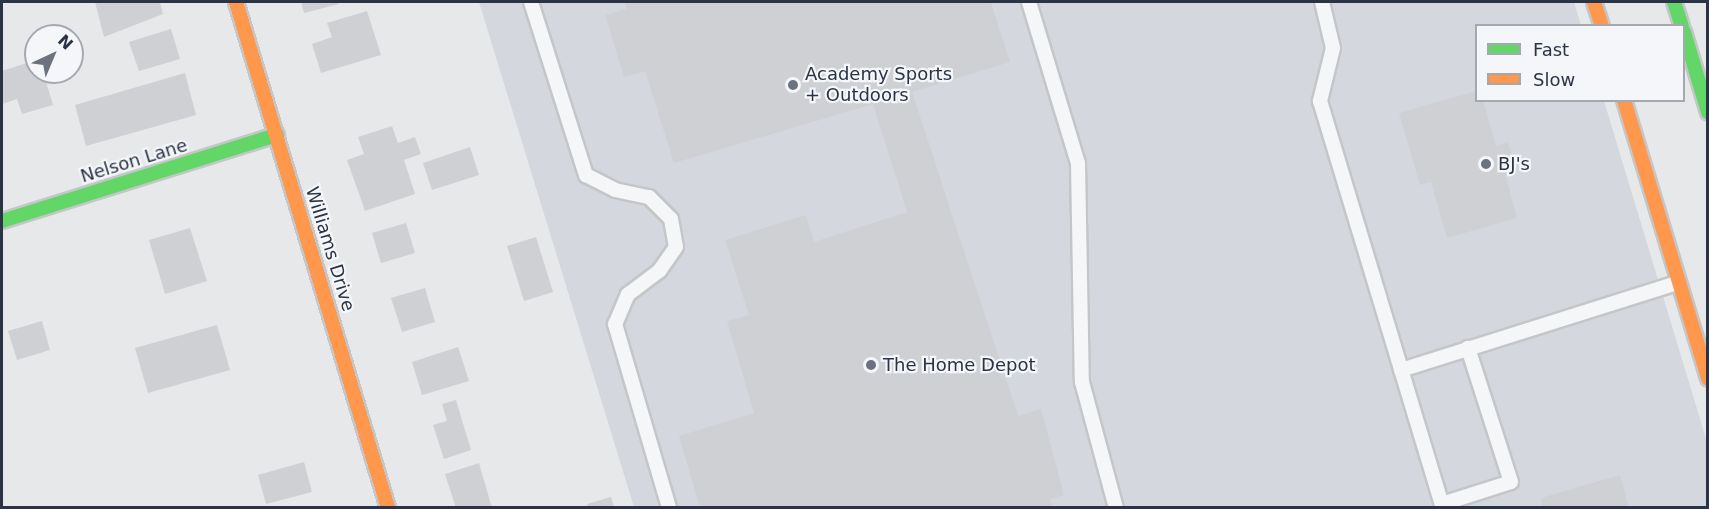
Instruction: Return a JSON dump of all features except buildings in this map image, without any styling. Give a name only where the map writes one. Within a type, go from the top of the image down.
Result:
[{"type":"main road","name":"Williams Drive","points":[[236,2],[388,507]]},
{"type":"main road","points":[[1594,2],[1601,24]]},
{"type":"main road","points":[[1674,2],[1681,24]]},
{"type":"main road","points":[[1685,39],[1707,112]]},
{"type":"main road","points":[[1625,102],[1707,379]]},
{"type":"main road","name":"Nelson Lane","points":[[2,221],[277,135]]},
{"type":"lane","points":[[531,2],[586,175],[615,190],[649,196],[671,219],[676,247],[659,271],[628,294],[615,324],[669,507]]},
{"type":"lane","points":[[1029,2],[1078,164],[1082,382],[1116,507]]},
{"type":"lane","points":[[1322,2],[1333,48],[1320,100],[1442,506],[1511,482],[1468,348]]},
{"type":"lane","points":[[1401,370],[1677,283]]},
{"type":"shaded area","points":[[479,2],[1574,2],[1581,24],[1475,24],[1475,102],[1604,102],[1707,442],[1707,507],[634,507]]},
{"type":"traffic: fast","points":[[1674,2],[1681,24]]},
{"type":"traffic: fast","points":[[1685,35],[1708,112]]},
{"type":"traffic: fast","points":[[2,221],[277,135]]},
{"type":"traffic: slow","points":[[236,2],[388,508]]},
{"type":"traffic: slow","points":[[1594,2],[1601,24]]},
{"type":"traffic: slow","points":[[1625,102],[1708,379]]},
{"type":"place","name":"Academy Sports + Outdoors","points":[[793,85]]},
{"type":"place","name":"BJ's","points":[[1486,164]]},
{"type":"place","name":"The Home Depot","points":[[871,365]]}]
